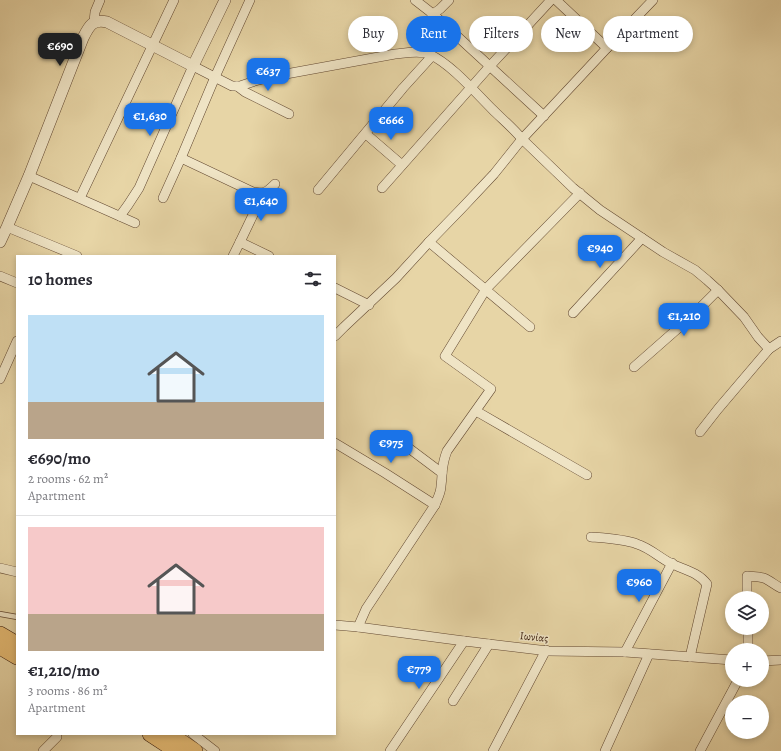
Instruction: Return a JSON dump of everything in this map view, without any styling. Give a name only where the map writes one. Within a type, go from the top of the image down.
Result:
[{"type":"highway","points":[[0,634],[16,643]]},
{"type":"highway","points":[[0,647],[16,656]]},
{"type":"highway","points":[[152,735],[176,751]]},
{"type":"highway","points":[[172,735],[200,748]]},
{"type":"street","points":[[94,22],[95,12],[100,0]]},
{"type":"street","points":[[80,198],[174,0]]},
{"type":"street","points":[[120,216],[139,188],[192,66],[225,0]]},
{"type":"street","points":[[163,198],[250,0]]},
{"type":"street","points":[[415,0],[433,14],[544,116]]},
{"type":"street","points":[[318,190],[430,55],[427,29],[433,14],[449,0]]},
{"type":"street","points":[[382,188],[490,66],[551,0]]},
{"type":"street","points":[[556,0],[603,44]]},
{"type":"street","points":[[638,16],[653,0]]},
{"type":"street","points":[[0,242],[29,176],[84,38],[90,26],[94,22],[107,22],[232,86],[240,86],[275,76],[413,52],[430,55],[444,64],[513,128],[522,139],[605,214],[695,270],[718,290],[744,317],[758,337],[769,349]]},
{"type":"street","points":[[336,335],[396,278],[478,191],[522,139],[603,52]]},
{"type":"street","points":[[237,86],[245,92],[289,114]]},
{"type":"street","points":[[366,134],[402,165]]},
{"type":"street","points":[[181,158],[253,192],[263,194]]},
{"type":"street","points":[[29,176],[135,223]]},
{"type":"street","points":[[234,255],[263,194],[276,184]]},
{"type":"street","points":[[358,627],[366,609],[435,505],[442,488],[443,460],[447,451],[491,389],[445,356],[486,290],[580,193]]},
{"type":"street","points":[[7,227],[75,255]]},
{"type":"street","points":[[573,313],[642,238]]},
{"type":"street","points":[[240,242],[267,255]]},
{"type":"street","points":[[429,242],[530,326]]},
{"type":"street","points":[[0,276],[16,283]]},
{"type":"street","points":[[336,288],[369,304]]},
{"type":"street","points":[[634,367],[692,316],[718,290]]},
{"type":"street","points":[[700,432],[769,349],[781,341]]},
{"type":"street","points":[[0,379],[16,343]]},
{"type":"street","points":[[476,411],[587,475]]},
{"type":"street","points":[[391,436],[442,473]]},
{"type":"street","points":[[336,444],[385,472],[435,505]]},
{"type":"street","points":[[591,537],[637,543],[672,563],[693,572],[702,578],[707,584],[690,657]]},
{"type":"street","points":[[625,652],[672,563]]},
{"type":"street","points":[[0,568],[16,572]]},
{"type":"street","points":[[747,591],[747,576],[766,579],[781,588]]},
{"type":"street","name":"Ιωνίας","points":[[336,625],[546,650],[625,652],[725,660]]},
{"type":"street","points":[[390,751],[464,641]]},
{"type":"street","points":[[453,701],[489,644]]},
{"type":"street","points":[[493,751],[546,650]]},
{"type":"street","points":[[606,751],[649,654]]},
{"type":"street","points":[[769,661],[781,660]]},
{"type":"street","points":[[700,751],[734,687]]},
{"type":"street","points":[[194,735],[200,748],[215,751]]},
{"type":"street","points":[[43,751],[57,737]]},
{"type":"lane","points":[[0,614],[16,617]]}]
